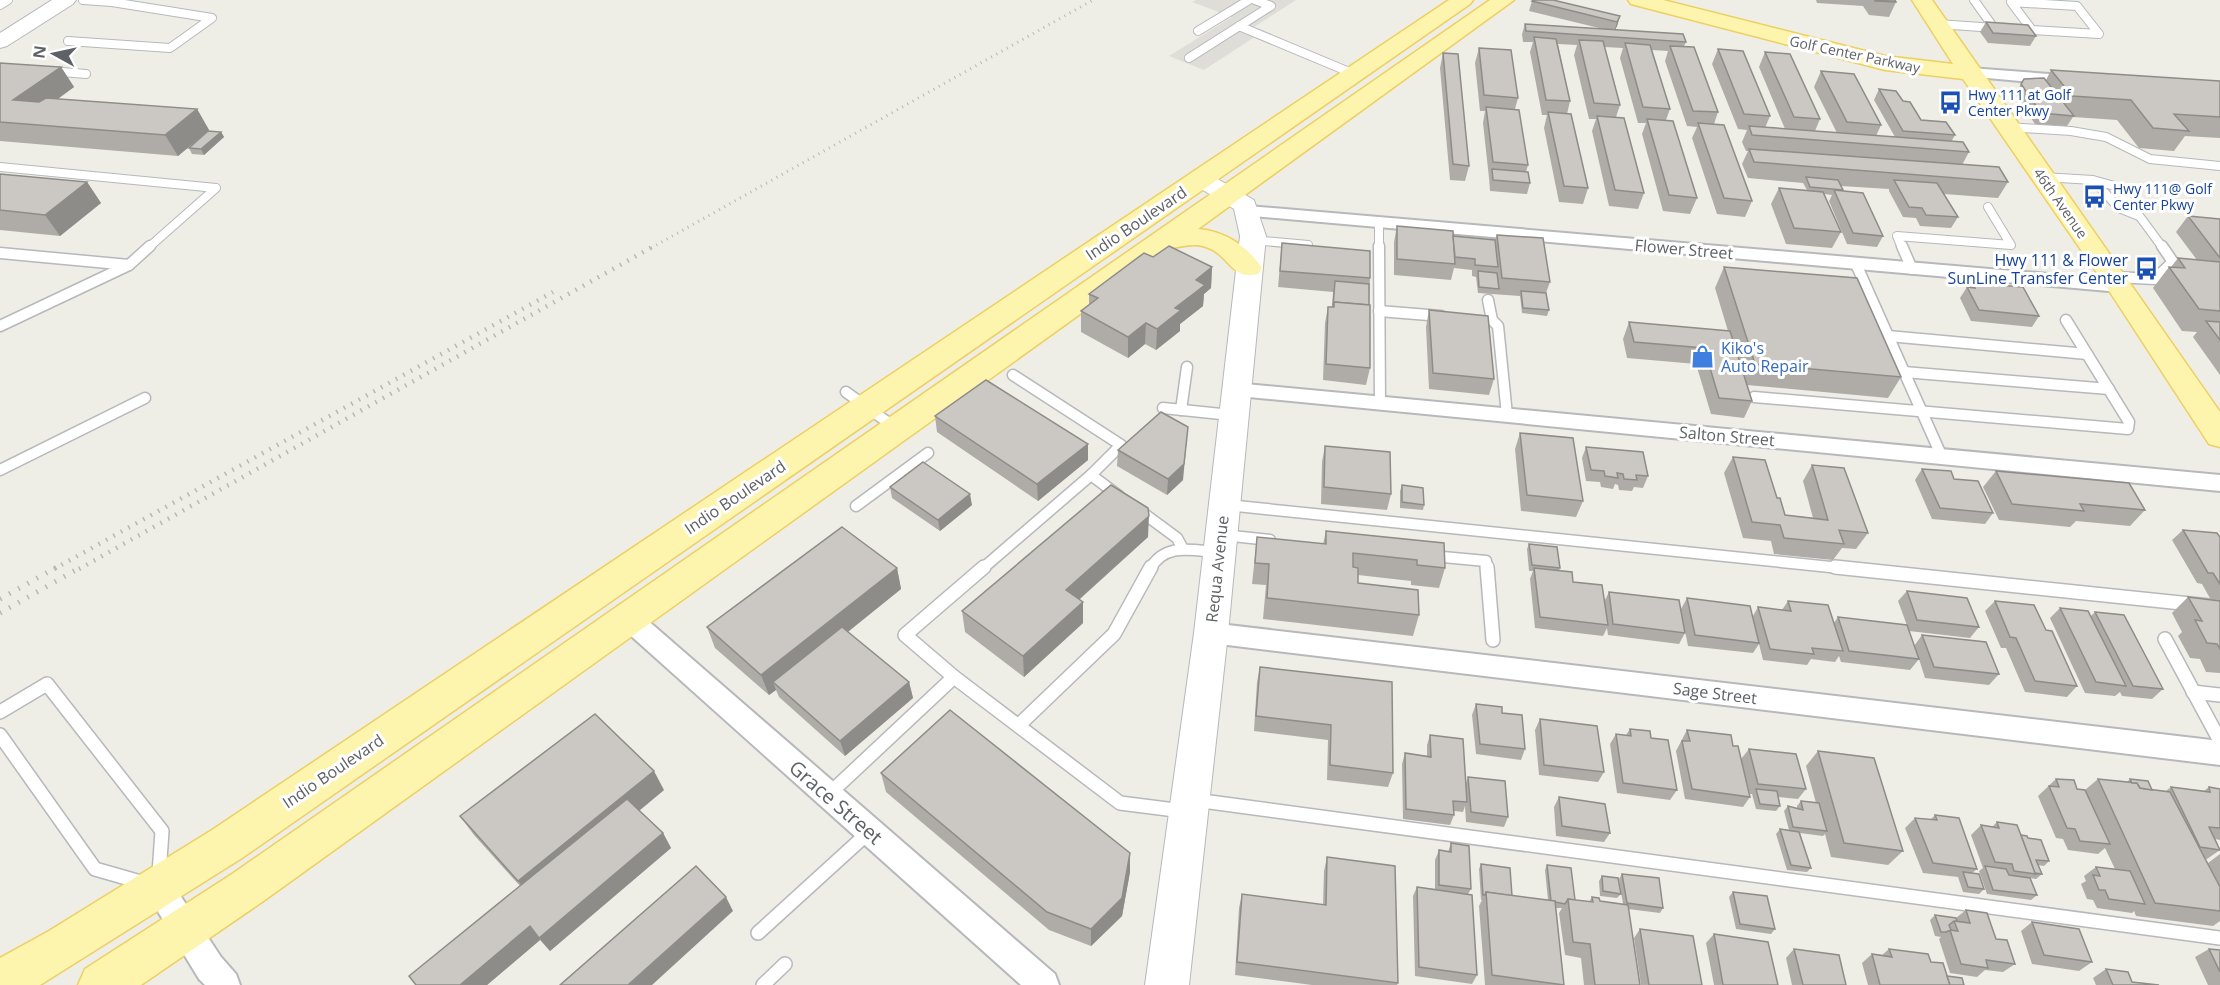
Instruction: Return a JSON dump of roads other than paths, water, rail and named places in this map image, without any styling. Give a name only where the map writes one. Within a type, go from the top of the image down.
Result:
[{"type":"main road","name":"Indio Boulevard","points":[[0,983],[66,946],[227,844],[870,409],[1463,0]]},
{"type":"main road","name":"Indio Boulevard","points":[[101,985],[186,929],[629,619],[870,409],[1160,242],[1244,229],[1369,95],[1504,0]]},
{"type":"main road","name":"Golf Center Parkway","points":[[1638,0],[1851,55],[1914,68],[1970,73]]},
{"type":"main road","name":"46th Avenue","points":[[1922,0],[1970,73],[2117,282],[2220,436]]},
{"type":"main road","points":[[1851,55],[1889,52],[1916,44],[1929,39],[1937,23]]},
{"type":"main road","points":[[1369,95],[1384,70],[1410,52],[1413,44],[1410,36]]},
{"type":"main road","points":[[1160,242],[1185,237],[1211,238],[1231,248],[1244,229]]},
{"type":"street","points":[[1,40],[66,0]]},
{"type":"street","name":"Golf Center Parkway","points":[[1970,73],[2084,81]]},
{"type":"street","points":[[1201,179],[1244,229]]},
{"type":"street","name":"Flower Street","points":[[1244,229],[1379,223],[1912,269],[2117,282]]},
{"type":"street","name":"Requa Avenue","points":[[1167,985],[1210,633],[1234,402],[1244,229]]},
{"type":"street","name":"Salton Street","points":[[1234,402],[1380,404],[2220,483]]},
{"type":"street","name":"Grace Street","points":[[629,619],[1044,985]]},
{"type":"street","name":"Sage Street","points":[[1210,633],[2220,753]]},
{"type":"street","points":[[158,887],[210,968],[225,985]]},
{"type":"lane","points":[[0,5],[8,0]]},
{"type":"lane","points":[[68,41],[170,48],[212,18],[112,2],[83,0]]},
{"type":"lane","points":[[1198,31],[1249,0]]},
{"type":"lane","points":[[1188,58],[1271,6],[1255,0]]},
{"type":"lane","points":[[1974,0],[1994,28]]},
{"type":"lane","points":[[2013,29],[2099,34],[2076,6],[2011,2],[2032,30]]},
{"type":"lane","points":[[1937,23],[2003,28]]},
{"type":"lane","points":[[1239,26],[1354,74]]},
{"type":"lane","points":[[43,70],[86,74]]},
{"type":"lane","points":[[2008,127],[2071,131],[2106,137],[2150,159],[2220,166]]},
{"type":"lane","points":[[0,167],[216,188],[129,265],[0,326]]},
{"type":"lane","points":[[2043,177],[2093,180],[2118,187],[2173,262],[2155,279],[2117,282]]},
{"type":"lane","points":[[2093,180],[2118,207],[2129,215],[2139,216]]},
{"type":"lane","points":[[1912,269],[1897,236],[2011,245],[1988,207]]},
{"type":"lane","points":[[1379,223],[1380,404]]},
{"type":"lane","points":[[1244,229],[1323,247]]},
{"type":"lane","points":[[1368,251],[1380,252]]},
{"type":"lane","points":[[0,253],[129,265]]},
{"type":"lane","points":[[1856,264],[1941,457]]},
{"type":"lane","points":[[1488,300],[1492,320],[1498,326],[1507,416]]},
{"type":"lane","points":[[1379,311],[1447,316]]},
{"type":"lane","points":[[1480,319],[1492,320]]},
{"type":"lane","points":[[1754,397],[2128,429],[2129,422],[2066,320]]},
{"type":"lane","points":[[1888,336],[2087,354]]},
{"type":"lane","points":[[1181,410],[1187,368]]},
{"type":"lane","points":[[1904,372],[2109,389]]},
{"type":"lane","points":[[1013,375],[1121,445],[1091,475],[905,635],[954,677],[1120,803],[1188,805],[2220,938]]},
{"type":"lane","points":[[0,470],[146,398]]},
{"type":"lane","points":[[1163,408],[1181,410],[1234,402]]},
{"type":"lane","points":[[856,506],[928,453]]},
{"type":"lane","points":[[1091,475],[1178,538],[1183,549]]},
{"type":"lane","points":[[1220,530],[1278,541]]},
{"type":"lane","points":[[1018,726],[1114,634],[1155,560],[1174,548],[1183,549],[1220,530],[2220,608]]},
{"type":"lane","points":[[1416,554],[1486,561],[1493,640]]},
{"type":"lane","points":[[2165,639],[2220,741]]},
{"type":"lane","points":[[828,795],[954,677]]},
{"type":"lane","points":[[0,712],[47,684],[162,831],[158,887],[94,869],[0,735]]},
{"type":"lane","points":[[2193,692],[2220,695]]},
{"type":"lane","points":[[758,933],[869,831]]},
{"type":"lane","points":[[763,985],[785,964]]},
{"type":"railway","points":[[651,248],[1093,0]]},
{"type":"railway","points":[[79,569],[654,246]]},
{"type":"railway","points":[[54,569],[553,292]]},
{"type":"railway","points":[[0,599],[57,567]]},
{"type":"railway","points":[[0,613],[81,567]]},
{"type":"place","name":"Hwy 111 at Golf Center Pkwy","points":[[1950,102]]},
{"type":"place","name":"Hwy 111@ Golf Center Pkwy","points":[[2095,196]]},
{"type":"place","name":"Hwy 111 & Flower SunLine Transfer Center","points":[[2146,269]]},
{"type":"place","name":"Kiko's Auto Repair","points":[[1703,357]]}]
